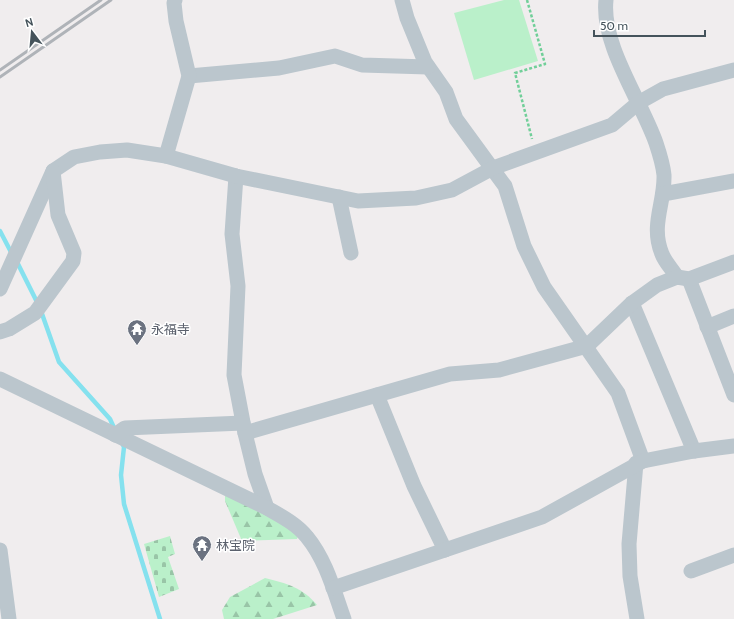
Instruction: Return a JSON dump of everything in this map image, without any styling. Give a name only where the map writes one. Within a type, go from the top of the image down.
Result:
[{"type":"street","points":[[166,156],[189,76],[176,21],[175,0]]},
{"type":"street","points":[[402,0],[407,18],[428,67],[446,92],[456,119],[494,168],[505,186],[524,246],[544,287],[587,346],[618,393],[639,462],[629,544],[630,576],[637,619]]},
{"type":"street","points":[[606,0],[605,10],[612,42],[656,142],[664,175],[663,194],[657,217],[658,235],[662,254],[683,278],[707,327],[733,392]]},
{"type":"street","points":[[189,76],[279,68],[335,56],[362,65],[428,67]]},
{"type":"street","points":[[0,289],[53,171],[74,157],[100,152],[127,150],[166,156],[236,176],[358,201],[416,198],[452,190],[494,168],[612,125],[638,103],[663,89],[734,70]]},
{"type":"street","points":[[0,332],[9,329],[35,313],[73,261],[74,253],[58,215],[53,171]]},
{"type":"street","points":[[236,176],[232,234],[238,286],[234,375],[244,428],[255,474],[267,508]]},
{"type":"street","points":[[663,194],[734,181]]},
{"type":"street","points":[[339,197],[351,253]]},
{"type":"street","points":[[115,435],[125,428],[244,428],[377,395],[450,374],[499,370],[587,346],[632,303],[657,285],[734,262]]},
{"type":"street","points":[[632,303],[694,451]]},
{"type":"street","points":[[707,327],[734,316]]},
{"type":"street","points":[[0,379],[287,519],[307,536],[320,554],[344,619]]},
{"type":"street","points":[[377,395],[414,486],[445,550]]},
{"type":"street","points":[[333,588],[542,517],[639,462],[694,451],[734,446]]},
{"type":"street","points":[[0,550],[2,588],[9,619]]},
{"type":"street","points":[[690,571],[734,555]]},
{"type":"path","points":[[527,0],[545,64],[515,72],[535,154]]},
{"type":"green space","points":[[504,0],[519,0],[538,61],[474,80],[454,13]]},
{"type":"green space","points":[[225,487],[300,530],[297,539],[242,541],[225,501]]},
{"type":"green space","points":[[170,536],[175,554],[168,557],[179,589],[159,597],[144,544]]},
{"type":"green space","points":[[265,578],[300,590],[317,605],[273,619],[224,619],[222,610],[230,597]]},
{"type":"waterway","points":[[0,231],[12,254]]},
{"type":"waterway","points":[[16,260],[38,304]]},
{"type":"waterway","points":[[41,311],[59,362],[110,419],[115,430]]},
{"type":"waterway","points":[[122,443],[124,447],[121,475],[124,504],[160,619]]},
{"type":"railway","points":[[0,70],[101,0]]},
{"type":"railway","points":[[0,77],[111,0]]},
{"type":"place","name":"永福寺","points":[[137,346]]},
{"type":"place","name":"林宝院","points":[[202,562]]}]
